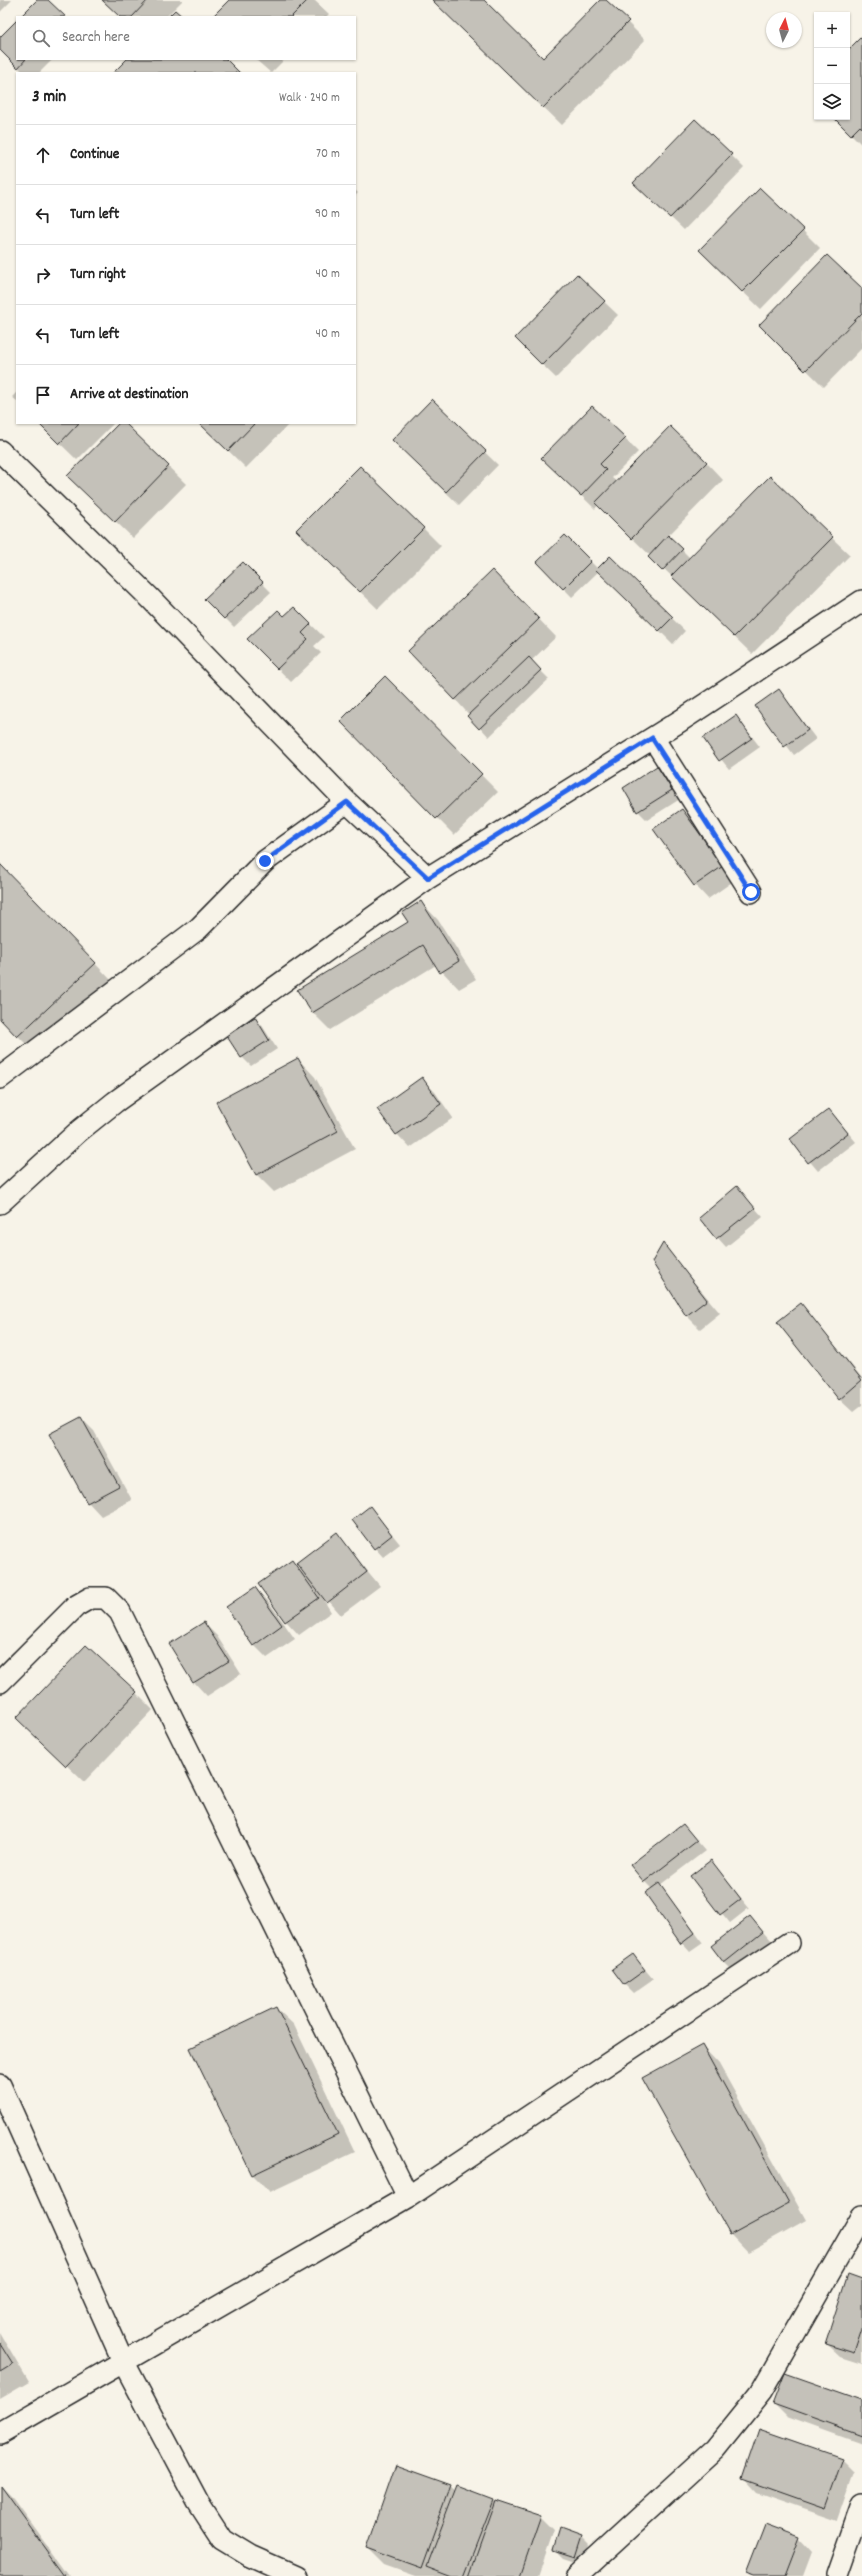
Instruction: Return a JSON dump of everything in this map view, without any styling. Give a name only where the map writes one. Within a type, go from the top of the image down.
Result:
[{"type":"street","points":[[0,451],[150,598],[347,802],[428,878]]},
{"type":"street","points":[[0,1203],[79,1131],[115,1102],[428,878],[652,738],[862,601]]},
{"type":"street","points":[[652,738],[751,892]]},
{"type":"street","points":[[0,1078],[199,928],[265,861],[347,802]]},
{"type":"street","points":[[0,1682],[83,1602],[90,1598],[106,1598],[120,1612],[408,2197]]},
{"type":"street","points":[[0,2433],[408,2197],[789,1943]]},
{"type":"street","points":[[0,2085],[123,2361],[198,2502],[222,2540],[250,2556],[295,2576]]},
{"type":"street","points":[[576,2576],[716,2449],[761,2392],[862,2216]]},
{"type":"street","points":[[837,2576],[862,2505]]},
{"type":"building","points":[[37,0],[48,0],[65,16],[21,16]]},
{"type":"building","points":[[102,0],[148,0],[133,16],[119,16]]},
{"type":"building","points":[[229,0],[308,0],[292,16],[213,16]]},
{"type":"building","points":[[432,0],[484,0],[543,58],[600,0],[606,0],[629,21],[543,108]]},
{"type":"building","points":[[175,10],[182,16],[169,16]]},
{"type":"building","points":[[16,21],[16,60],[25,60],[18,68],[0,50],[0,37]]},
{"type":"building","points":[[862,36],[862,128],[860,126],[851,135],[836,120],[850,120],[850,48]]},
{"type":"building","points":[[126,60],[227,60],[239,72],[114,72]]},
{"type":"building","points":[[695,119],[732,154],[670,218],[633,183]]},
{"type":"building","points":[[760,188],[804,230],[742,292],[699,250]]},
{"type":"building","points":[[827,255],[862,288],[862,313],[805,371],[759,325]]},
{"type":"building","points":[[577,274],[605,301],[542,365],[515,338]]},
{"type":"building","points":[[432,399],[486,451],[446,492],[392,440]]},
{"type":"building","points":[[592,406],[626,438],[600,464],[606,470],[581,496],[541,458]]},
{"type":"building","points":[[39,424],[78,424],[59,444]]},
{"type":"building","points":[[118,424],[126,424],[169,466],[115,522],[67,476]]},
{"type":"building","points":[[200,424],[254,424],[228,451]]},
{"type":"building","points":[[670,426],[707,462],[631,539],[595,503]]},
{"type":"building","points":[[360,466],[424,528],[360,592],[296,530]]},
{"type":"building","points":[[770,476],[833,537],[734,637],[671,576]]},
{"type":"building","points":[[565,535],[591,561],[563,589],[537,562]]},
{"type":"building","points":[[668,535],[683,549],[662,571],[648,557]]},
{"type":"building","points":[[610,556],[673,617],[659,631],[596,570]]},
{"type":"building","points":[[243,562],[263,582],[224,619],[204,599]]},
{"type":"building","points":[[492,570],[539,619],[455,700],[408,651]]},
{"type":"building","points":[[294,607],[311,624],[302,633],[308,639],[277,669],[247,639],[278,610],[284,616]]},
{"type":"building","points":[[529,657],[541,670],[479,729],[467,716]]},
{"type":"building","points":[[385,676],[482,774],[436,819],[340,721]]},
{"type":"building","points":[[779,689],[808,730],[784,747],[755,706]]},
{"type":"building","points":[[736,715],[752,738],[719,761],[703,738]]},
{"type":"building","points":[[657,766],[672,790],[637,812],[623,788]]},
{"type":"building","points":[[682,809],[723,866],[694,886],[653,829]]},
{"type":"building","points":[[0,864],[96,963],[17,1037],[0,1019]]},
{"type":"building","points":[[421,901],[459,961],[440,973],[423,945],[312,1013],[297,990],[408,922],[402,913]]},
{"type":"building","points":[[255,1017],[269,1040],[241,1058],[226,1035]]},
{"type":"building","points":[[298,1058],[338,1131],[256,1175],[216,1102]]},
{"type":"building","points":[[422,1077],[441,1104],[396,1135],[377,1109]]},
{"type":"building","points":[[829,1109],[848,1133],[808,1163],[790,1139]]},
{"type":"building","points":[[737,1186],[755,1208],[716,1239],[699,1218]]},
{"type":"building","points":[[663,1243],[707,1300],[686,1316],[652,1262]]},
{"type":"building","points":[[801,1303],[862,1380],[839,1400],[777,1322]]},
{"type":"building","points":[[81,1417],[119,1486],[87,1503],[49,1434]]},
{"type":"building","points":[[370,1506],[392,1535],[374,1549],[352,1520]]},
{"type":"building","points":[[337,1532],[367,1572],[327,1603],[296,1563]]},
{"type":"building","points":[[292,1560],[319,1598],[285,1622],[258,1584]]},
{"type":"building","points":[[255,1587],[282,1625],[253,1646],[226,1607]]},
{"type":"building","points":[[204,1622],[229,1661],[193,1683],[169,1644]]},
{"type":"building","points":[[86,1645],[137,1692],[66,1766],[16,1718]]},
{"type":"building","points":[[683,1824],[697,1841],[644,1882],[630,1865]]},
{"type":"building","points":[[711,1860],[741,1899],[720,1915],[690,1876]]},
{"type":"building","points":[[659,1883],[695,1933],[681,1944],[645,1893]]},
{"type":"building","points":[[750,1916],[763,1932],[724,1963],[711,1946]]},
{"type":"building","points":[[633,1954],[645,1970],[624,1985],[612,1969]]},
{"type":"building","points":[[276,2007],[338,2134],[252,2175],[190,2048]]},
{"type":"building","points":[[702,2045],[789,2203],[730,2235],[642,2078]]},
{"type":"building","points":[[848,2274],[862,2279],[862,2329],[854,2353],[825,2344]]},
{"type":"building","points":[[0,2343],[13,2364],[0,2372]]},
{"type":"building","points":[[785,2373],[862,2400],[862,2436],[773,2404]]},
{"type":"building","points":[[759,2429],[842,2458],[824,2508],[742,2479]]},
{"type":"building","points":[[395,2465],[451,2485],[421,2568],[366,2548]]},
{"type":"building","points":[[457,2485],[494,2499],[464,2576],[452,2576],[426,2566]]},
{"type":"building","points":[[0,2486],[65,2576],[0,2576]]},
{"type":"building","points":[[496,2500],[541,2515],[520,2576],[469,2576]]},
{"type":"building","points":[[765,2524],[800,2537],[785,2576],[753,2576],[746,2573]]},
{"type":"building","points":[[560,2528],[582,2536],[575,2558],[553,2551]]},
{"type":"route","points":[[265,861],[347,802],[428,878],[652,738],[751,892]]}]
